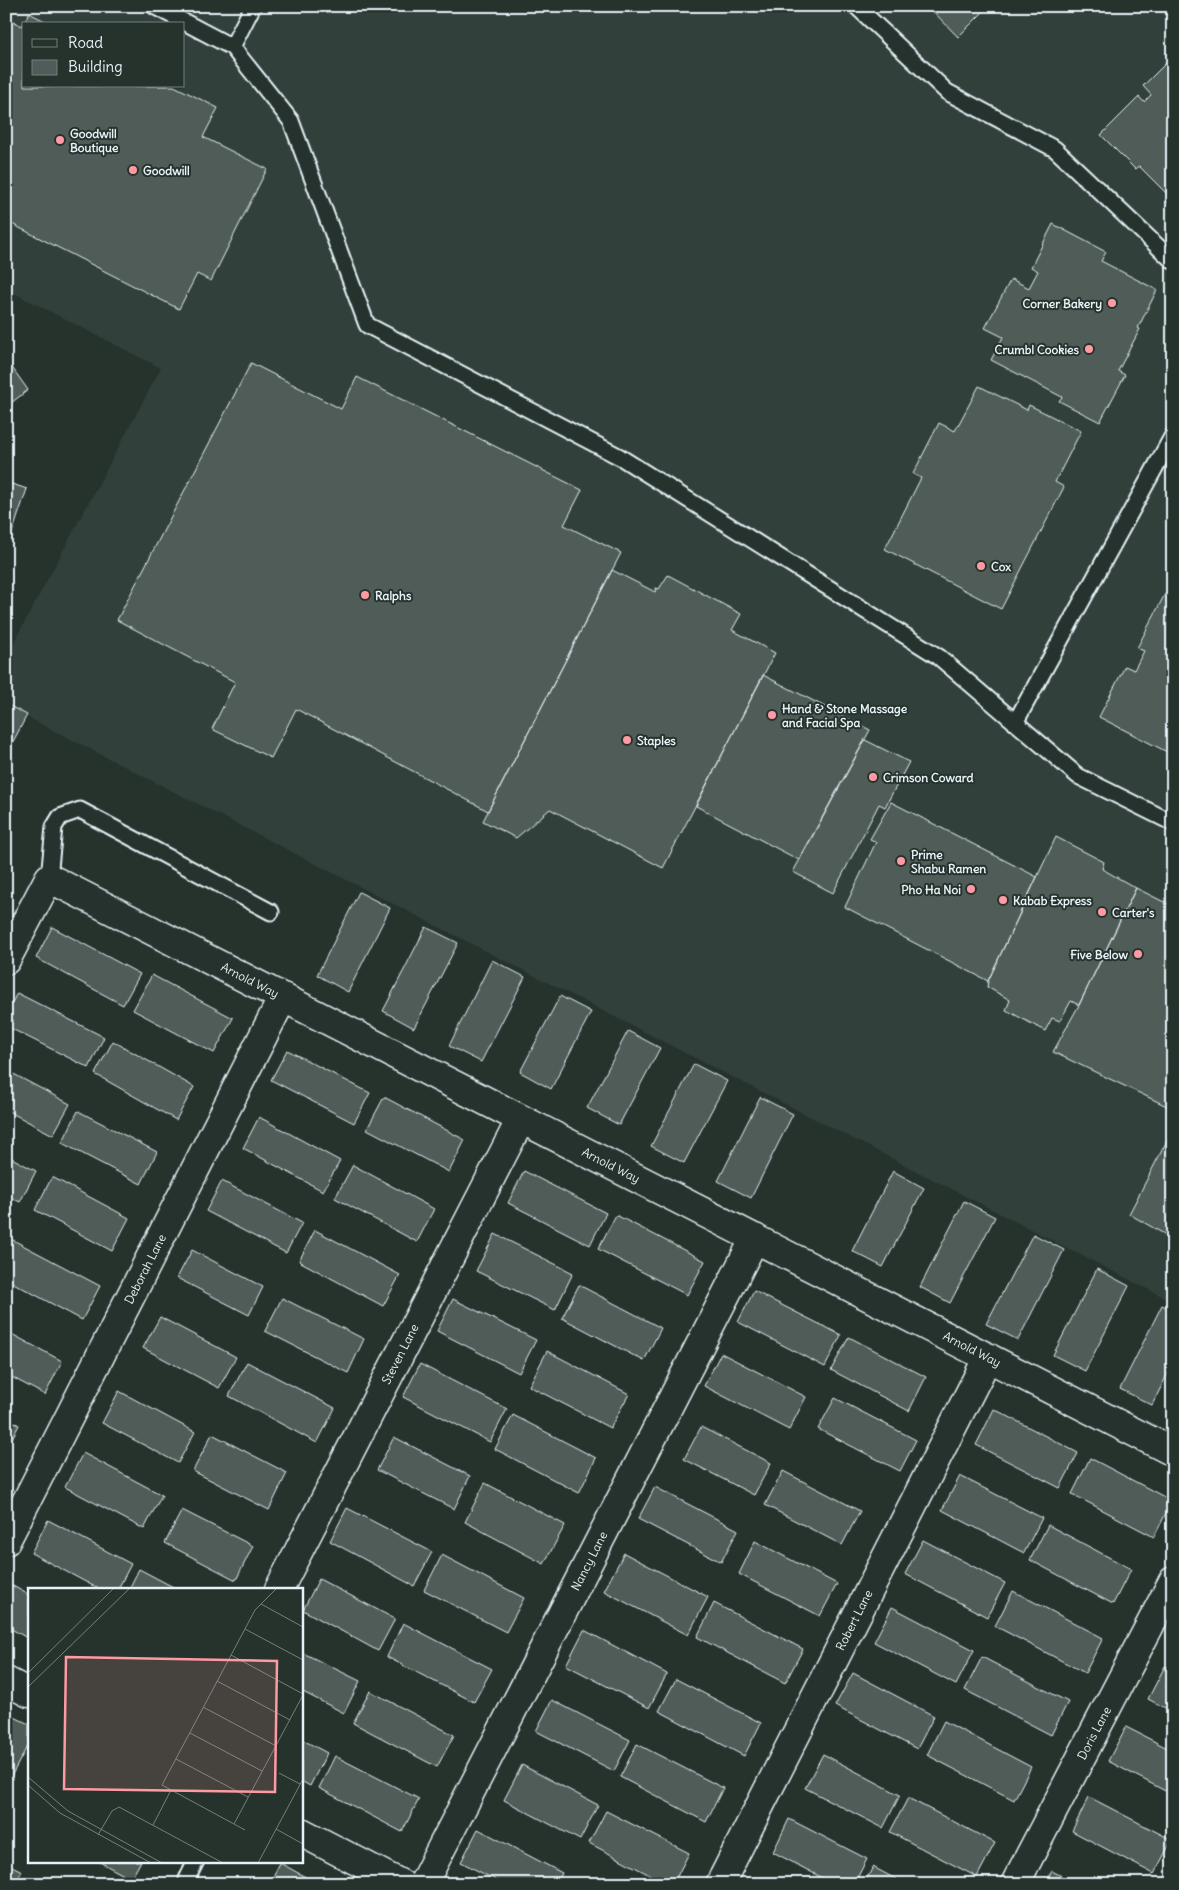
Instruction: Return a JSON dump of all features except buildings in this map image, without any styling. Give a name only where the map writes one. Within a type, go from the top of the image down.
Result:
[{"type":"street","points":[[6,960],[49,878]]},
{"type":"street","name":"Arnold Way","points":[[49,878],[1173,1452]]},
{"type":"street","name":"Deborah Lane","points":[[6,1541],[283,997]]},
{"type":"street","name":"Steven Lane","points":[[280,1588],[521,1118]]},
{"type":"street","name":"Nancy Lane","points":[[423,1884],[755,1238]]},
{"type":"street","name":"Robert Lane","points":[[720,1884],[988,1357]]},
{"type":"street","name":"Doris Lane","points":[[1015,1884],[1173,1581]]},
{"type":"street","points":[[6,1681],[28,1692]]},
{"type":"street","points":[[302,1833],[401,1884]]},
{"type":"lane","points":[[154,6],[184,22]]},
{"type":"lane","points":[[232,47],[253,6]]},
{"type":"lane","points":[[856,6],[947,92],[1055,149],[1173,261]]},
{"type":"lane","points":[[185,22],[232,47],[291,121],[367,325],[620,457],[939,657],[1078,776],[1173,823]]},
{"type":"lane","points":[[1015,722],[1173,435]]},
{"type":"lane","points":[[49,878],[54,827],[60,817],[80,810],[271,912]]},
{"type":"lane","points":[[187,1879],[196,1862]]},
{"type":"shaded area","points":[[6,6],[1169,6],[1173,10],[1173,1302],[6,706],[6,657],[161,368],[6,289]]},
{"type":"place","name":"Goodwill Boutique","points":[[60,140]]},
{"type":"place","name":"Goodwill","points":[[133,170]]},
{"type":"place","name":"Corner Bakery","points":[[1112,303]]},
{"type":"place","name":"Crumbl Cookies","points":[[1089,349]]},
{"type":"place","name":"Cox","points":[[981,566]]},
{"type":"place","name":"Ralphs","points":[[365,595]]},
{"type":"place","name":"Hand & Stone Massage and Facial Spa","points":[[772,715]]},
{"type":"place","name":"Staples","points":[[627,740]]},
{"type":"place","name":"Crimson Coward","points":[[873,777]]},
{"type":"place","name":"Prime Shabu Ramen","points":[[901,861]]},
{"type":"place","name":"Pho Ha Noi","points":[[971,889]]},
{"type":"place","name":"Kabab Express","points":[[1003,900]]},
{"type":"place","name":"Carter's","points":[[1102,912]]},
{"type":"place","name":"Five Below","points":[[1138,954]]}]
